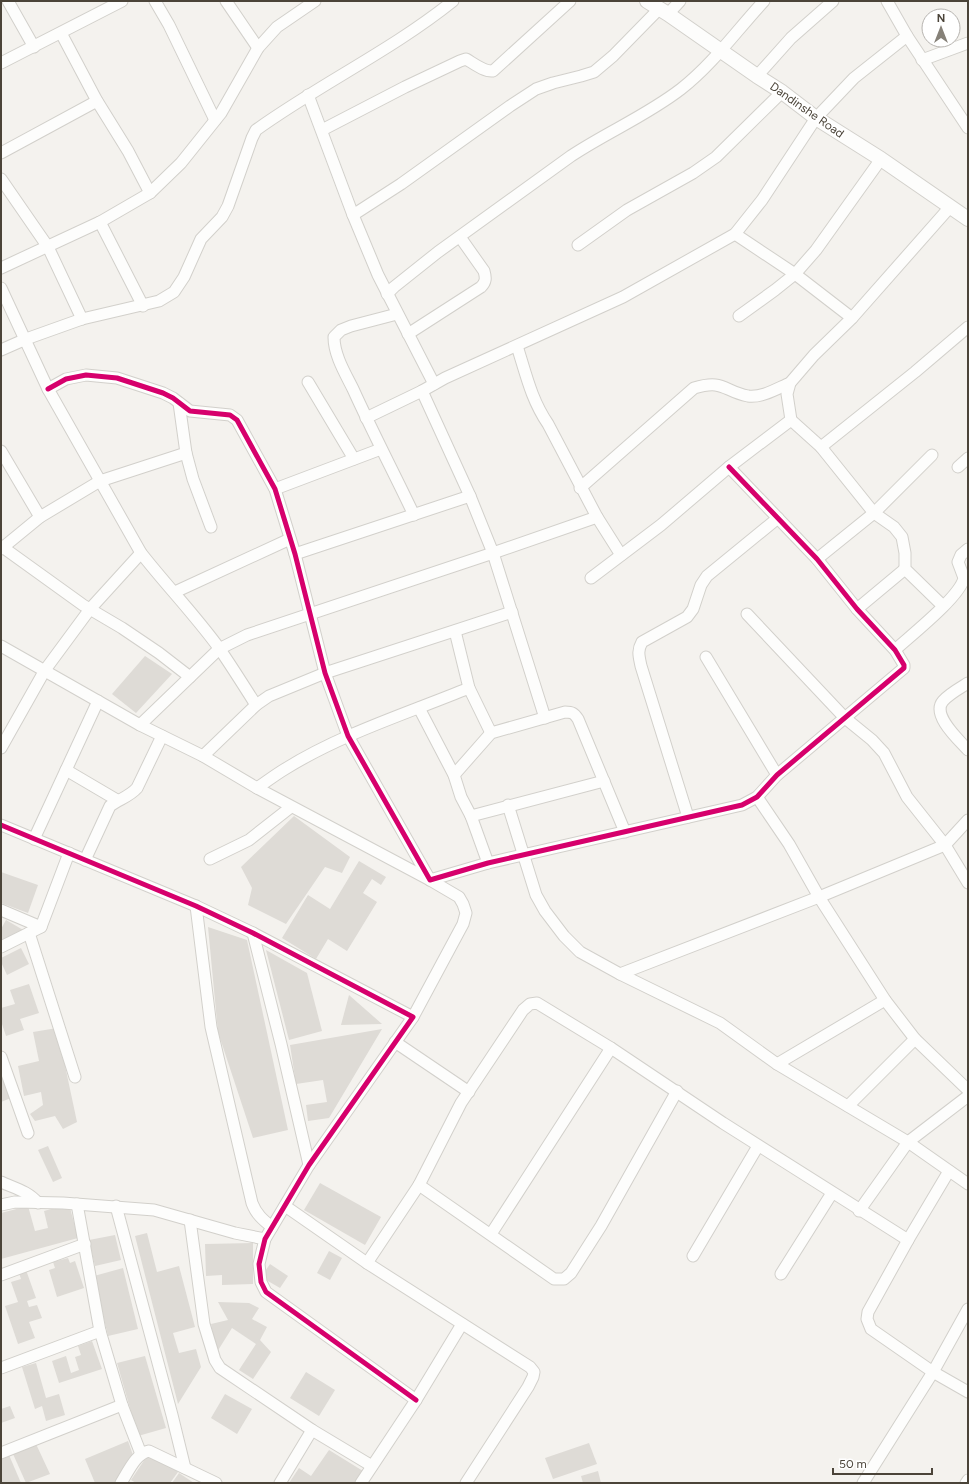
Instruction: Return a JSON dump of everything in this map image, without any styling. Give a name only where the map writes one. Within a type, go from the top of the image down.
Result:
[{"type":"street","points":[[8,1],[34,47]]},
{"type":"street","points":[[1,63],[61,34],[122,1]]},
{"type":"street","points":[[154,1],[169,25],[216,120]]},
{"type":"street","points":[[226,1],[258,48]]},
{"type":"street","points":[[1,268],[100,222],[150,193],[181,164],[221,114],[258,48],[277,27],[315,1]]},
{"type":"street","points":[[1,350],[26,339],[82,319],[143,306],[159,301],[174,292],[184,278],[201,239],[222,217],[228,206],[256,130],[308,95],[426,22],[453,1]]},
{"type":"street","points":[[322,130],[405,87],[460,61],[466,59],[484,69],[493,71],[570,1]]},
{"type":"street","name":"Dandinshe Road","points":[[647,1],[782,92],[816,118],[880,159],[968,219]]},
{"type":"street","points":[[353,215],[401,184],[536,89],[594,72],[664,12],[680,1]]},
{"type":"street","points":[[387,294],[400,282],[460,237],[584,148],[640,117],[681,89],[721,51],[764,1]]},
{"type":"street","points":[[757,76],[791,38],[833,1]]},
{"type":"street","points":[[887,1],[922,60],[968,126]]},
{"type":"street","points":[[61,34],[97,101],[128,151],[150,193]]},
{"type":"street","points":[[366,418],[434,384],[623,297],[735,234],[762,200],[816,118],[854,78],[907,36]]},
{"type":"street","points":[[922,60],[968,43]]},
{"type":"street","points":[[578,245],[627,210],[693,173],[716,157],[782,92]]},
{"type":"street","points":[[308,95],[353,215],[378,276],[434,384]]},
{"type":"street","points":[[1,153],[97,101]]},
{"type":"street","points":[[739,316],[795,274],[816,250],[880,159]]},
{"type":"street","points":[[1,179],[48,247],[82,319]]},
{"type":"street","points":[[943,606],[905,569],[905,553],[902,537],[894,527],[874,513],[821,447],[790,420],[787,394],[790,383],[814,356],[852,318],[950,207]]},
{"type":"street","points":[[100,222],[143,306]]},
{"type":"street","points":[[735,234],[795,274],[852,318]]},
{"type":"street","points":[[408,334],[485,283],[486,277],[484,271],[460,237]]},
{"type":"street","points":[[1,288],[48,389],[141,553],[175,592],[219,649],[256,705]]},
{"type":"street","points":[[397,314],[341,330],[334,337],[334,344],[338,358],[366,418],[414,515]]},
{"type":"street","points":[[821,447],[968,328]]},
{"type":"street","points":[[517,346],[538,409],[548,424],[580,488],[597,518],[621,554]]},
{"type":"street","points":[[48,389],[66,379],[86,375],[117,378],[163,393],[190,411],[230,415],[237,420],[275,489],[295,554],[325,673],[348,736],[430,880]]},
{"type":"street","points":[[308,382],[354,459]]},
{"type":"street","points":[[580,488],[694,388],[708,384],[720,385],[735,392],[749,396],[760,395],[790,383]]},
{"type":"street","points":[[422,391],[470,496],[493,553],[545,718]]},
{"type":"street","points":[[179,403],[186,453],[193,479],[211,527]]},
{"type":"street","points":[[590,578],[661,525],[729,467],[790,420]]},
{"type":"street","points":[[275,489],[381,449]]},
{"type":"street","points":[[1,451],[40,517]]},
{"type":"street","points":[[186,453],[100,481],[40,517],[2,547],[90,609],[134,636],[190,677]]},
{"type":"street","points":[[817,559],[874,513],[932,455]]},
{"type":"street","points":[[958,467],[968,458]]},
{"type":"street","points":[[430,880],[488,863],[742,805],[757,797],[777,776],[904,668],[904,665],[895,650],[857,609],[817,559],[729,467]]},
{"type":"street","points":[[295,554],[470,496]]},
{"type":"street","points":[[140,725],[219,649],[247,635],[597,518]]},
{"type":"street","points":[[688,817],[641,666],[638,654],[639,648],[642,642],[686,617],[693,609],[701,585],[708,576],[778,518]]},
{"type":"street","points":[[175,592],[290,538]]},
{"type":"street","points":[[895,650],[943,606],[963,583],[964,578],[958,562],[961,555],[968,549]]},
{"type":"street","points":[[1,748],[4,733],[45,670],[90,609],[141,553]]},
{"type":"street","points":[[857,609],[905,569]]},
{"type":"street","points":[[202,756],[256,705],[269,696],[325,673],[512,612]]},
{"type":"street","points":[[747,614],[845,718],[872,740],[884,753],[907,797],[945,845],[968,883]]},
{"type":"street","points":[[455,631],[469,688],[491,733]]},
{"type":"street","points":[[1,646],[140,725],[202,756],[291,807],[430,880],[459,897],[463,904],[466,913],[463,924],[413,1017],[309,1165],[265,1239],[259,1264],[261,1282],[266,1292],[416,1400]]},
{"type":"street","points":[[706,657],[777,776]]},
{"type":"street","points":[[968,683],[942,702],[939,709],[941,718],[968,750]]},
{"type":"street","points":[[257,788],[284,769],[348,736],[469,688]]},
{"type":"street","points":[[34,839],[98,701]]},
{"type":"street","points":[[419,708],[454,776],[461,797],[471,816],[488,863]]},
{"type":"street","points":[[454,776],[491,733],[565,712],[575,713],[625,832]]},
{"type":"street","points":[[85,860],[110,806],[117,800],[131,795],[137,788],[162,736]]},
{"type":"street","points":[[66,770],[117,800]]},
{"type":"street","points":[[471,816],[508,805],[604,781]]},
{"type":"street","points":[[757,797],[800,862],[819,897],[885,1000],[915,1039],[968,1090]]},
{"type":"street","points":[[508,805],[536,894],[545,910],[564,936],[580,952],[620,974],[720,1023],[777,1064],[908,1142],[968,1184]]},
{"type":"street","points":[[210,859],[249,840],[291,807]]},
{"type":"street","points":[[620,974],[819,897],[945,845],[968,820]]},
{"type":"street","points":[[1,825],[196,906],[253,933],[413,1017]]},
{"type":"street","points":[[1,947],[41,927],[69,853]]},
{"type":"street","points":[[196,906],[211,1027],[227,1101],[255,1211],[272,1227]]},
{"type":"street","points":[[1,910],[41,927]]},
{"type":"street","points":[[29,933],[75,1077]]},
{"type":"street","points":[[253,933],[309,1165]]},
{"type":"street","points":[[777,1064],[885,1000]]},
{"type":"street","points":[[367,1264],[419,1185],[461,1103],[523,1010],[530,1004],[537,1003],[611,1048],[859,1211],[908,1240]]},
{"type":"street","points":[[848,1106],[915,1039]]},
{"type":"street","points":[[395,1042],[469,1092]]},
{"type":"street","points":[[491,1234],[611,1048]]},
{"type":"street","points":[[1,1058],[28,1133]]},
{"type":"street","points":[[419,1185],[554,1279],[564,1279],[571,1273],[601,1226],[677,1091]]},
{"type":"street","points":[[859,1211],[908,1142],[968,1096]]},
{"type":"street","points":[[693,1256],[758,1146]]},
{"type":"street","points":[[949,1170],[868,1312],[867,1319],[871,1329],[933,1372],[968,1392]]},
{"type":"street","points":[[1,1182],[25,1192],[38,1202]]},
{"type":"street","points":[[781,1274],[832,1193]]},
{"type":"street","points":[[1,1205],[15,1202],[38,1202],[116,1206],[154,1210],[235,1233],[265,1239]]},
{"type":"street","points":[[77,1204],[100,1331],[122,1405],[141,1454]]},
{"type":"street","points":[[116,1206],[185,1468]]},
{"type":"street","points":[[285,1206],[367,1264],[530,1367],[534,1372],[528,1387],[466,1483]]},
{"type":"street","points":[[190,1220],[204,1324],[215,1360],[220,1368],[312,1430],[372,1466]]},
{"type":"street","points":[[1,1275],[85,1244]]},
{"type":"street","points":[[863,1483],[933,1372],[968,1309]]},
{"type":"street","points":[[363,1482],[416,1400],[462,1324]]},
{"type":"street","points":[[1,1368],[100,1331]]},
{"type":"street","points":[[1,1453],[122,1405]]},
{"type":"street","points":[[280,1483],[312,1430]]},
{"type":"street","points":[[121,1483],[141,1454],[149,1451],[214,1483]]},
{"type":"building","points":[[145,656],[172,674],[136,713],[112,694]]},
{"type":"building","points":[[294,816],[350,857],[342,873],[325,867],[286,924],[248,905],[252,888],[241,867]]},
{"type":"building","points":[[359,861],[386,877],[381,885],[372,879],[363,893],[377,902],[347,951],[328,939],[316,959],[282,938],[308,895],[330,909]]},
{"type":"building","points":[[1,872],[38,885],[28,913],[1,903]]},
{"type":"building","points":[[6,920],[25,931],[1,941],[1,929]]},
{"type":"building","points":[[208,927],[247,940],[288,1130],[253,1138],[218,1032]]},
{"type":"building","points":[[21,948],[29,964],[7,975],[1,962],[1,958]]},
{"type":"building","points":[[266,950],[307,973],[322,1031],[289,1040]]},
{"type":"building","points":[[29,984],[39,1013],[20,1019],[24,1030],[6,1036],[1,1021],[1,1008],[15,1004],[10,990]]},
{"type":"building","points":[[349,995],[382,1024],[341,1025]]},
{"type":"building","points":[[57,1028],[77,1122],[63,1129],[55,1116],[35,1121],[30,1114],[43,1105],[41,1092],[24,1096],[18,1066],[39,1061],[33,1032]]},
{"type":"building","points":[[382,1029],[329,1118],[308,1121],[306,1105],[327,1102],[323,1080],[296,1084],[290,1045]]},
{"type":"building","points":[[1,1073],[11,1098],[1,1102]]},
{"type":"building","points":[[48,1146],[62,1178],[53,1182],[38,1150]]},
{"type":"building","points":[[320,1183],[381,1217],[365,1245],[304,1210]]},
{"type":"building","points":[[69,1204],[78,1238],[1,1259],[1,1213],[28,1206],[35,1231],[48,1228],[44,1211]]},
{"type":"building","points":[[147,1233],[157,1272],[179,1266],[195,1327],[173,1333],[179,1353],[196,1349],[201,1367],[178,1404],[135,1236]]},
{"type":"building","points":[[115,1235],[121,1260],[95,1266],[89,1240]]},
{"type":"building","points":[[253,1243],[253,1284],[222,1285],[222,1275],[206,1276],[205,1244]]},
{"type":"building","points":[[329,1251],[342,1258],[330,1280],[317,1273]]},
{"type":"building","points":[[68,1258],[70,1263],[75,1261],[84,1288],[57,1297],[49,1270],[55,1268],[53,1262]]},
{"type":"building","points":[[270,1264],[288,1276],[280,1288],[261,1277]]},
{"type":"building","points":[[123,1268],[138,1329],[108,1336],[94,1276]]},
{"type":"building","points":[[26,1270],[36,1298],[27,1301],[29,1307],[37,1305],[42,1318],[29,1322],[35,1338],[18,1344],[5,1306],[18,1302],[11,1282],[21,1279],[19,1273]]},
{"type":"building","points":[[218,1302],[249,1303],[259,1308],[252,1319],[267,1327],[260,1340],[271,1352],[253,1379],[239,1370],[256,1344],[232,1328],[217,1352],[211,1324],[228,1320]]},
{"type":"building","points":[[92,1341],[102,1369],[59,1383],[52,1361],[66,1356],[71,1373],[79,1370],[75,1357],[81,1355],[78,1346]]},
{"type":"building","points":[[145,1356],[166,1428],[138,1436],[117,1363]]},
{"type":"building","points":[[36,1363],[46,1398],[59,1394],[65,1415],[46,1421],[42,1406],[35,1409],[22,1367]]},
{"type":"building","points":[[306,1372],[335,1390],[319,1416],[290,1398]]},
{"type":"building","points":[[225,1394],[252,1409],[237,1434],[211,1418]]},
{"type":"building","points":[[10,1406],[15,1418],[1,1423],[1,1409]]},
{"type":"building","points":[[128,1441],[133,1455],[117,1483],[95,1483],[85,1459]]},
{"type":"building","points":[[589,1443],[597,1464],[553,1479],[545,1458]]},
{"type":"building","points":[[36,1444],[50,1474],[26,1483],[13,1454]]},
{"type":"building","points":[[329,1450],[363,1471],[355,1483],[289,1483],[299,1468],[311,1476]]},
{"type":"building","points":[[149,1453],[178,1472],[170,1483],[136,1483],[131,1480]]},
{"type":"building","points":[[9,1455],[21,1483],[1,1483],[1,1458]]},
{"type":"building","points":[[598,1471],[601,1483],[583,1483],[581,1476]]},
{"type":"building","points":[[179,1473],[194,1483],[172,1483]]},
{"type":"cycle path","points":[[48,389],[66,379],[86,375],[117,378],[163,393],[173,398],[190,411],[230,415],[237,420],[275,489],[295,554],[325,673],[348,736],[430,880],[488,863],[742,805],[757,797],[777,775],[904,668],[904,665],[895,650],[857,609],[817,559],[729,467]]},
{"type":"cycle path","points":[[1,825],[196,906],[253,933],[413,1017],[309,1165],[265,1239],[259,1264],[261,1282],[266,1292],[416,1400]]}]
